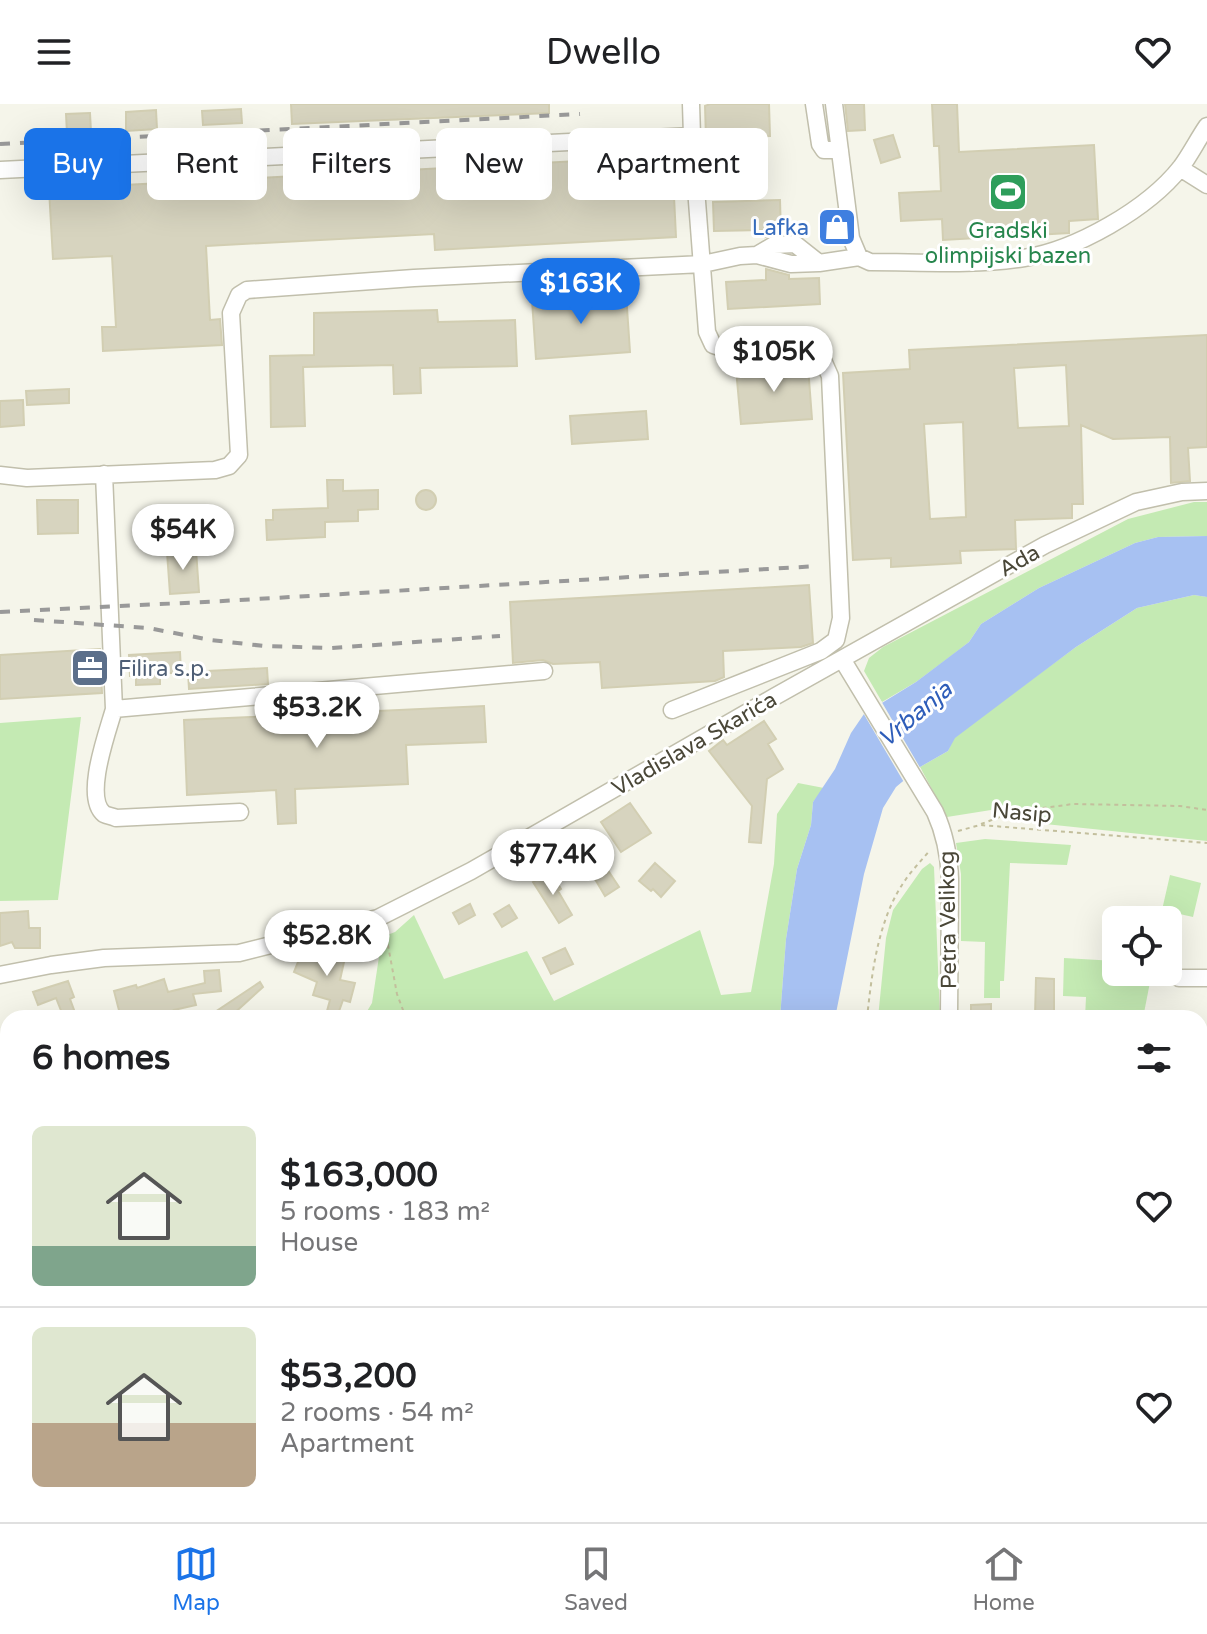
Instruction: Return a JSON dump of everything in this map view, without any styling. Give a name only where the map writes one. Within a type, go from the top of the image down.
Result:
[{"type":"street","points":[[691,104],[692,128]]},
{"type":"street","points":[[814,104],[820,144],[824,150],[840,150]]},
{"type":"street","points":[[834,104],[851,238],[859,257]]},
{"type":"street","points":[[0,475],[27,478],[215,470],[229,466],[239,455],[231,313],[239,295],[247,290],[414,278],[703,264],[757,255],[791,264],[859,257],[870,262],[1024,258],[1075,243],[1125,217],[1180,168],[1207,126]]},
{"type":"street","points":[[0,170],[568,142]]},
{"type":"street","points":[[1180,168],[1207,185]]},
{"type":"street","points":[[672,710],[821,651],[836,640],[841,618],[830,376],[822,358],[813,348],[794,341],[725,349],[713,345],[707,332],[698,200]]},
{"type":"street","points":[[104,474],[114,709],[97,774],[95,791],[99,805],[104,814],[116,818],[240,812]]},
{"type":"street","name":"Ada","points":[[842,659],[1045,545],[1108,514],[1136,502],[1182,492],[1207,491]]},
{"type":"street","name":"Petra Velikog","points":[[842,659],[942,829],[950,858],[949,1010]]},
{"type":"street","name":"Vladislava Skarića","points":[[0,975],[104,958],[239,953],[383,916],[483,864],[842,659]]},
{"type":"street","points":[[114,709],[544,671]]},
{"type":"street","points":[[1182,978],[1207,978]]},
{"type":"path","points":[[980,825],[1013,812],[1073,804],[1180,806],[1207,810]]},
{"type":"path","name":"Nasip","points":[[868,1010],[871,979],[887,917],[905,880],[936,843],[942,829],[950,833],[980,825],[1207,843]]},
{"type":"path","points":[[383,916],[397,994],[403,1010]]},
{"type":"green space","points":[[1194,502],[1207,502],[1207,536],[1158,537],[1135,543],[1039,588],[981,624],[969,642],[916,682],[882,702],[864,671],[869,658],[883,647],[1128,519]]},
{"type":"green space","points":[[1194,595],[1207,597],[1207,841],[1026,822],[991,810],[947,817],[920,767],[948,751],[954,738],[1076,647],[1137,608]]},
{"type":"green space","points":[[81,717],[58,900],[0,901],[0,723]]},
{"type":"green space","points":[[798,783],[824,788],[813,802],[811,825],[797,869],[786,939],[781,1010],[368,1010],[372,1003],[382,937],[395,932],[414,915],[444,979],[527,951],[554,1001],[700,930],[721,995],[751,992],[774,864],[777,814]]},
{"type":"green space","points":[[985,839],[1071,845],[1067,865],[1010,863],[1004,981],[1000,981],[1000,998],[984,998],[985,942],[961,941],[961,874],[956,843]]},
{"type":"green space","points":[[930,863],[934,867],[940,1010],[879,1010],[886,938],[893,910],[922,869]]},
{"type":"green space","points":[[1170,875],[1201,883],[1193,917],[1182,915],[1182,906],[1163,906]]},
{"type":"green space","points":[[1064,958],[1102,960],[1102,986],[1149,986],[1145,1010],[1085,1010],[1086,997],[1063,996]]},
{"type":"water","name":"Vrbanja","points":[[1207,536],[1207,597],[1194,595],[1137,608],[1076,647],[955,738],[948,751],[920,767],[896,787],[883,808],[864,874],[837,1010],[781,1010],[786,939],[797,869],[811,825],[813,802],[835,769],[851,733],[864,714],[916,682],[969,642],[981,624],[1039,588],[1135,543],[1158,537]]},
{"type":"pier","points":[[880,699],[922,771],[905,784],[862,711]]},
{"type":"building","points":[[291,104],[549,104],[549,113],[292,124]]},
{"type":"building","points":[[769,104],[770,136],[768,128],[706,128],[705,106]]},
{"type":"building","points":[[845,104],[864,104],[865,130],[848,131]]},
{"type":"building","name":"Gradski olimpijski bazen","points":[[932,104],[957,104],[959,152],[1094,145],[1098,219],[1069,221],[1069,233],[943,240],[942,219],[901,221],[899,193],[941,191],[939,146],[934,146]]},
{"type":"building","points":[[241,109],[242,123],[203,125],[202,111]]},
{"type":"building","points":[[156,110],[157,128],[131,131],[126,128],[126,112]]},
{"type":"building","points":[[90,113],[91,128],[67,128],[66,114]]},
{"type":"building","points":[[893,135],[900,157],[881,163],[874,140]]},
{"type":"building","points":[[552,162],[568,162],[568,200],[674,200],[676,237],[435,250],[434,234],[206,246],[210,320],[220,319],[222,345],[103,351],[102,327],[116,327],[112,256],[53,259],[50,200],[131,200],[131,185],[147,184],[147,200],[267,200],[267,177],[283,177],[283,200],[420,200],[420,169],[436,169],[436,200],[552,200]]},
{"type":"building","points":[[780,200],[781,234],[765,237],[765,230],[714,231],[713,202]]},
{"type":"building","points":[[766,269],[789,275],[789,279],[819,278],[820,304],[728,309],[726,282],[766,280]]},
{"type":"building","points":[[626,293],[630,352],[536,359],[532,300]]},
{"type":"building","points":[[437,310],[438,322],[515,320],[517,366],[420,368],[421,393],[394,394],[393,365],[303,367],[305,426],[271,427],[270,356],[314,355],[314,313]]},
{"type":"building","points":[[1207,335],[1207,447],[1188,448],[1190,481],[1171,483],[1170,437],[1113,439],[1081,425],[1083,504],[1072,504],[1072,518],[1015,520],[1016,549],[960,551],[961,563],[891,567],[891,558],[853,560],[843,373],[910,369],[909,350]],"holes":[[[1066,365],[1069,426],[1018,428],[1014,368]],[[963,422],[966,517],[930,519],[924,424]]]},
{"type":"building","points":[[808,366],[812,419],[741,424],[736,369]]},
{"type":"building","points":[[69,389],[69,403],[27,405],[26,391]]},
{"type":"building","points":[[23,400],[24,425],[0,427],[0,401]]},
{"type":"building","points":[[646,411],[648,439],[572,444],[570,416]]},
{"type":"building","points":[[327,480],[343,480],[343,491],[378,490],[378,509],[358,510],[358,521],[325,522],[325,537],[267,540],[266,520],[273,520],[273,510],[328,508]]},
{"type":"building","points":[[426,490],[433,493],[436,500],[433,507],[426,510],[419,507],[416,500],[419,493]]},
{"type":"building","points":[[37,500],[78,500],[78,533],[38,534]]},
{"type":"building","points":[[196,550],[199,592],[170,594],[167,552]]},
{"type":"building","points":[[809,585],[813,643],[801,647],[723,651],[724,677],[715,681],[602,688],[600,662],[553,664],[543,660],[513,663],[510,602]]},
{"type":"building","points":[[100,649],[102,693],[0,699],[0,655]]},
{"type":"building","points":[[180,652],[181,672],[160,674],[160,684],[136,685],[136,676],[130,676],[129,655]]},
{"type":"building","points":[[267,668],[268,684],[189,689],[188,672]]},
{"type":"building","points":[[484,706],[486,742],[406,745],[408,784],[295,789],[296,823],[278,824],[276,790],[187,795],[184,720]]},
{"type":"building","points":[[764,721],[776,739],[768,744],[783,769],[767,779],[761,843],[749,842],[752,806],[709,751],[723,740],[727,745]]},
{"type":"building","points":[[630,803],[651,833],[621,852],[601,822]]},
{"type":"building","points":[[591,850],[606,874],[609,872],[619,887],[605,896],[592,874],[585,879],[573,862]]},
{"type":"building","points":[[655,863],[675,881],[661,897],[639,881]]},
{"type":"building","points":[[551,872],[572,915],[559,923],[533,882]]},
{"type":"building","points":[[470,904],[475,915],[459,924],[453,913]]},
{"type":"building","points":[[509,905],[517,918],[502,927],[494,914]]},
{"type":"building","points":[[28,911],[29,928],[40,928],[40,948],[15,948],[12,942],[0,946],[0,913]]},
{"type":"building","points":[[565,948],[573,964],[551,974],[543,958]]},
{"type":"building","points":[[329,949],[346,953],[340,980],[355,983],[350,1002],[343,1000],[339,1010],[327,1010],[330,1000],[313,995],[317,982],[294,972],[302,952],[326,961]]},
{"type":"building","points":[[219,970],[221,991],[193,994],[196,1005],[174,1010],[119,1010],[114,991],[136,985],[137,988],[164,979],[168,992],[205,983],[204,971]]},
{"type":"building","points":[[1036,978],[1054,979],[1054,1010],[1035,1010]]},
{"type":"building","points":[[68,981],[74,997],[70,999],[74,1010],[61,1010],[56,998],[38,1005],[33,992]]},
{"type":"building","points":[[260,982],[263,987],[238,1010],[218,1010]]},
{"type":"building","points":[[991,1004],[991,1010],[971,1010],[971,1005]]},
{"type":"railway","points":[[0,144],[580,114]]},
{"type":"railway","points":[[0,612],[818,566]]},
{"type":"railway","points":[[34,620],[148,628],[264,646],[332,648],[500,636]]},
{"type":"place","name":"Gradski olimpijski bazen","points":[[1008,192]]},
{"type":"place","name":"Lafka","points":[[837,227]]},
{"type":"place","name":"Filira s.p.","points":[[90,668]]}]
